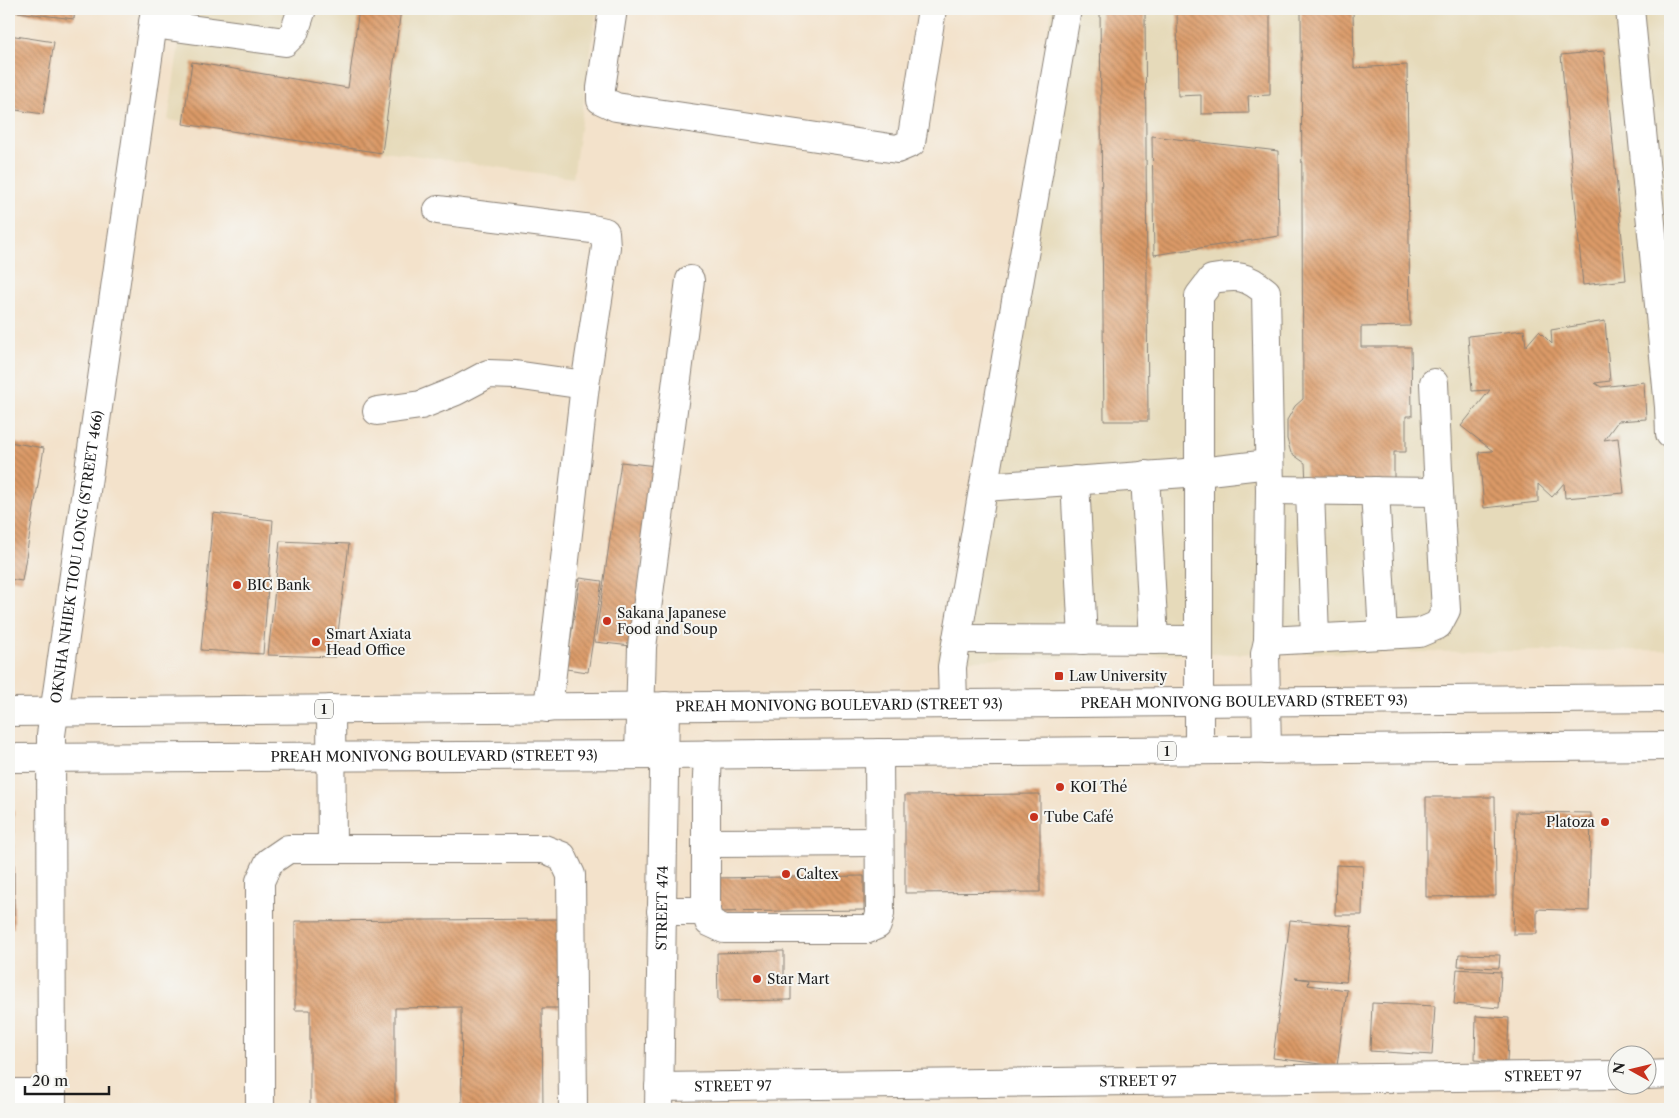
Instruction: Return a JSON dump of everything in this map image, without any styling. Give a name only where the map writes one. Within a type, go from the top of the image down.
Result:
[{"type":"main road","points":[[154,16],[285,42],[294,33],[302,9]]},
{"type":"main road","points":[[612,9],[600,88],[601,100],[616,107],[897,148],[912,143],[932,9]]},
{"type":"main road","points":[[953,704],[952,667],[1067,9]]},
{"type":"main road","points":[[1630,9],[1669,407],[1670,434]]},
{"type":"main road","name":"OKNHA NHIEK TIOU LONG (STREET 466)","points":[[52,1101],[51,735],[154,16]]},
{"type":"main road","points":[[438,210],[604,232],[606,247],[584,385],[548,708]]},
{"type":"main road","points":[[1199,750],[1199,296],[1212,280],[1232,276],[1252,280],[1266,292],[1269,477],[1268,641],[1265,654],[1267,750]]},
{"type":"main road","name":"STREET 474","points":[[659,1098],[661,911],[652,755],[652,707],[642,647],[690,280]]},
{"type":"main road","points":[[377,411],[421,405],[456,391],[488,374],[515,375],[584,385]]},
{"type":"main road","points":[[1268,641],[1419,633],[1438,625],[1446,610],[1434,383]]},
{"type":"main road","points":[[984,487],[1200,472],[1269,477],[1310,490],[1439,492]]},
{"type":"main road","points":[[1145,475],[1154,640]]},
{"type":"main road","points":[[1075,480],[1083,640]]},
{"type":"main road","points":[[1310,490],[1315,638]]},
{"type":"main road","points":[[1375,491],[1383,635]]},
{"type":"main road","points":[[957,639],[1200,640]]},
{"type":"main road","name":"PREAH MONIVONG BOULEVARD (STREET 93)","points":[[9,712],[1670,698]]},
{"type":"main road","points":[[331,709],[332,849]]},
{"type":"main road","name":"PREAH MONIVONG BOULEVARD (STREET 93)","points":[[9,758],[652,755],[1670,746]]},
{"type":"main road","points":[[708,754],[706,910],[709,922],[724,929],[868,929],[877,925],[880,914],[878,753]]},
{"type":"main road","points":[[707,843],[879,842]]},
{"type":"main road","points":[[260,1109],[260,881],[269,862],[288,849],[544,849],[562,856],[571,875],[572,1109]]},
{"type":"main road","points":[[661,911],[706,910]]},
{"type":"main road","points":[[1656,1075],[1670,1074]]},
{"type":"main road","name":"STREET 97","points":[[659,1098],[1606,1075]]},
{"type":"main road","points":[[9,1093],[52,1101]]},
{"type":"shaded area","points":[[184,9],[597,9],[573,178],[168,120]]},
{"type":"shaded area","points":[[1052,9],[1670,9],[1670,650],[1199,654],[937,661],[1016,247]]},
{"type":"building","points":[[9,9],[75,9],[74,19],[9,11]]},
{"type":"building","points":[[359,9],[401,9],[382,153],[183,124],[192,62],[348,88]]},
{"type":"building","points":[[1100,9],[1145,9],[1148,421],[1104,421]]},
{"type":"building","points":[[1177,9],[1270,9],[1270,95],[1248,96],[1249,113],[1201,114],[1201,95],[1178,96]]},
{"type":"building","points":[[1301,9],[1353,9],[1354,68],[1407,65],[1410,326],[1361,327],[1361,347],[1411,347],[1412,416],[1406,416],[1406,452],[1394,452],[1394,483],[1306,484],[1305,463],[1291,453],[1287,439],[1287,420],[1295,406],[1303,399]]},
{"type":"building","points":[[9,35],[54,42],[43,114],[9,109]]},
{"type":"building","points":[[1604,51],[1626,280],[1583,285],[1561,55]]},
{"type":"building","points":[[1152,136],[1278,151],[1279,236],[1154,255]]},
{"type":"building","points":[[1605,321],[1610,381],[1595,383],[1601,387],[1644,382],[1646,419],[1618,421],[1604,440],[1618,438],[1624,493],[1565,498],[1564,483],[1552,497],[1538,484],[1538,502],[1484,508],[1479,452],[1493,451],[1461,426],[1490,390],[1472,391],[1468,336],[1524,330],[1526,346],[1539,331],[1552,344],[1551,330]]},
{"type":"building","points":[[9,442],[44,448],[22,581],[9,579]]},
{"type":"building","points":[[621,462],[656,466],[631,646],[595,642]]},
{"type":"building","name":"BIC Bank","points":[[213,513],[273,520],[263,654],[201,650]]},
{"type":"building","points":[[280,541],[349,544],[335,657],[268,655]]},
{"type":"building","points":[[580,578],[602,581],[588,672],[566,669]]},
{"type":"building","points":[[1040,794],[1040,892],[905,893],[905,795]]},
{"type":"building","points":[[1426,797],[1495,797],[1496,896],[1426,897]]},
{"type":"building","points":[[9,809],[14,809],[14,928],[9,928]]},
{"type":"building","points":[[1516,812],[1591,813],[1589,911],[1537,909],[1537,934],[1513,934]]},
{"type":"building","points":[[1336,865],[1363,866],[1362,915],[1335,915]]},
{"type":"building","points":[[864,876],[864,910],[714,912],[713,878]]},
{"type":"building","points":[[559,919],[559,1008],[542,1008],[543,1109],[462,1109],[461,1007],[395,1008],[395,1109],[310,1109],[310,1010],[295,1010],[295,921]]},
{"type":"building","points":[[1290,920],[1352,926],[1346,982],[1295,978],[1309,980],[1308,985],[1347,990],[1337,1066],[1273,1058]]},
{"type":"building","points":[[784,951],[784,976],[791,976],[791,1000],[718,1001],[717,953]]},
{"type":"building","points":[[1459,954],[1500,955],[1499,968],[1458,966]]},
{"type":"building","points":[[1457,969],[1501,972],[1499,1008],[1454,1004]]},
{"type":"building","points":[[1372,1003],[1435,1006],[1432,1055],[1370,1051]]},
{"type":"building","points":[[1476,1016],[1509,1018],[1507,1062],[1475,1060]]},
{"type":"place","name":"BIC Bank","points":[[237,585]]},
{"type":"place","name":"Sakana Japanese Food and Soup","points":[[607,621]]},
{"type":"place","name":"Smart Axiata Head Office","points":[[316,642]]},
{"type":"place","name":"Law University","points":[[1059,676]]},
{"type":"place","name":"KOI Thé","points":[[1060,787]]},
{"type":"place","name":"Tube Café","points":[[1034,817]]},
{"type":"place","name":"Platoza","points":[[1605,822]]},
{"type":"place","name":"Caltex","points":[[786,874]]},
{"type":"place","name":"Star Mart","points":[[757,979]]}]
